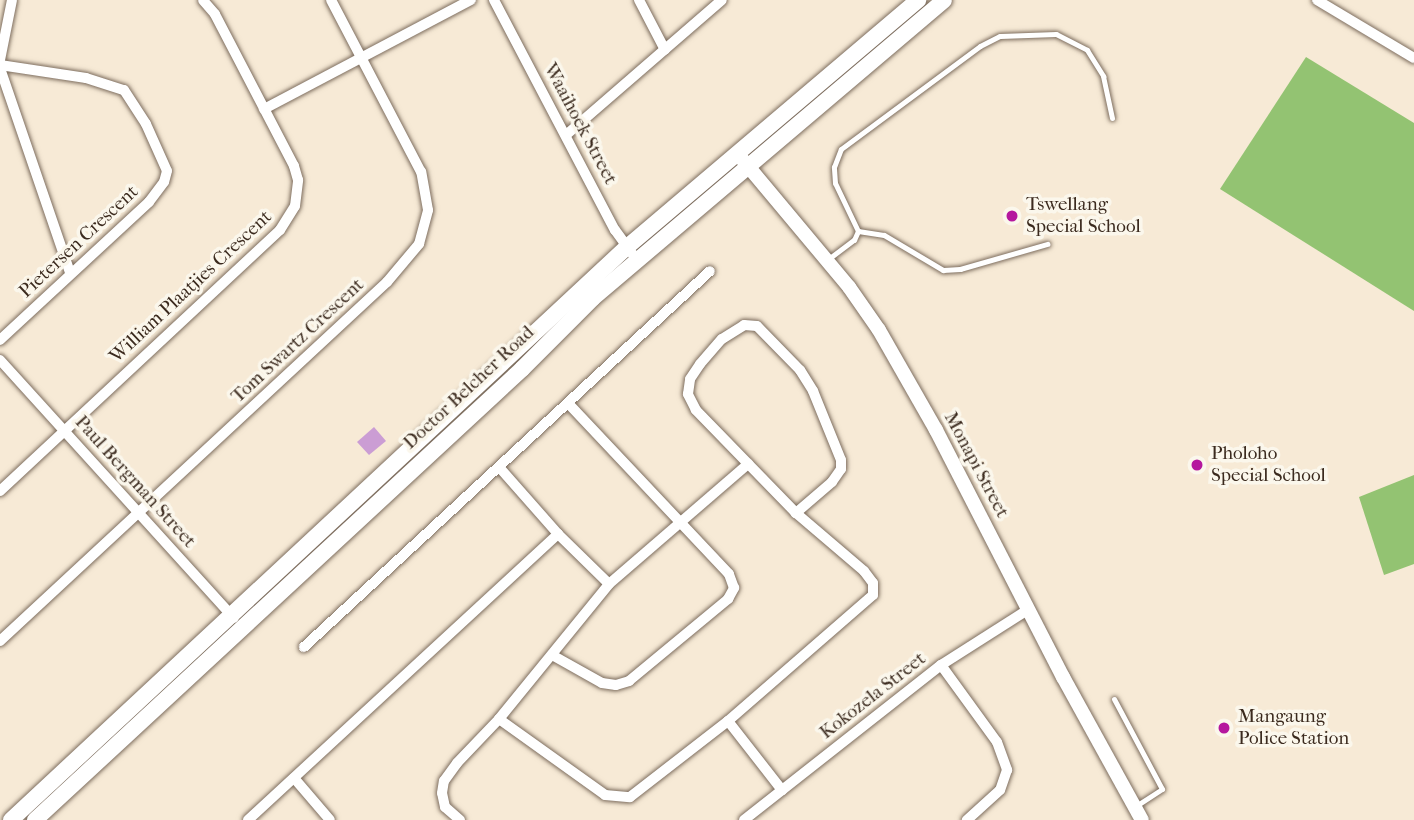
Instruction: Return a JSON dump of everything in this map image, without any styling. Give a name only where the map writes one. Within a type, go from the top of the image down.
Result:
[{"type":"main road","name":"Doctor Belcher Road","points":[[35,820],[627,247],[918,0]]},
{"type":"main road","name":"Doctor Belcher Road","points":[[11,820],[522,369],[593,298],[750,168],[944,0]]},
{"type":"street","points":[[0,60],[12,0]]},
{"type":"street","name":"William Plaatjies Crescent","points":[[0,491],[287,221],[295,206],[298,180],[215,14],[203,0]]},
{"type":"street","name":"Tom Swartz Crescent","points":[[0,642],[387,282],[419,244],[428,210],[426,187],[405,138],[331,0]]},
{"type":"street","points":[[264,109],[471,0]]},
{"type":"street","name":"Waaihoek Street","points":[[494,0],[627,247],[638,262]]},
{"type":"street","points":[[639,0],[665,50]]},
{"type":"street","points":[[566,135],[722,0]]},
{"type":"street","points":[[1317,0],[1414,58]]},
{"type":"street","points":[[0,67],[70,272]]},
{"type":"street","name":"Pietersen Crescent","points":[[0,67],[86,78],[124,90],[132,99],[164,159],[167,171],[158,192],[0,340]]},
{"type":"street","name":"Monapi Street","points":[[736,153],[827,260],[879,330],[936,430],[1138,814]]},
{"type":"street","points":[[304,647],[709,271]]},
{"type":"street","points":[[499,719],[605,795],[620,799],[630,797],[728,721],[873,595],[873,583],[864,571],[796,513],[696,410],[688,394],[690,379],[700,365],[722,339],[744,325],[757,326],[800,370],[813,391],[841,460],[841,469],[832,482],[796,513]]},
{"type":"street","name":"Paul Bergman Street","points":[[0,360],[238,622]]},
{"type":"street","points":[[552,655],[602,683],[616,685],[629,681],[728,598],[734,588],[730,574],[568,404]]},
{"type":"street","points":[[460,820],[445,807],[442,793],[444,781],[499,719],[610,584],[679,520],[748,464]]},
{"type":"street","points":[[499,467],[558,534],[610,584]]},
{"type":"street","points":[[248,820],[558,534]]},
{"type":"street","name":"Kokozela Street","points":[[744,820],[941,665],[1029,608]]},
{"type":"street","points":[[941,665],[997,742],[1007,770],[1000,790],[967,820]]},
{"type":"street","points":[[728,721],[782,790]]},
{"type":"street","points":[[294,778],[330,820]]},
{"type":"lane","points":[[827,260],[854,240],[858,231],[835,183],[834,167],[841,149],[981,46],[1000,36],[1056,34],[1087,50],[1103,76],[1112,118]]},
{"type":"lane","points":[[858,231],[884,235],[943,270],[960,269],[1047,244]]},
{"type":"lane","points":[[1114,699],[1162,789],[1138,814]]},
{"type":"green space","points":[[1306,57],[1414,123],[1414,311],[1220,189]]},
{"type":"green space","points":[[1414,475],[1414,564],[1384,575],[1359,497]]},
{"type":"building","points":[[374,427],[386,441],[369,455],[357,442]]},
{"type":"place","name":"Tswellang Special School","points":[[1012,216]]},
{"type":"place","name":"Pholoho Special School","points":[[1197,465]]},
{"type":"place","name":"Mangaung Police Station","points":[[1224,728]]}]
